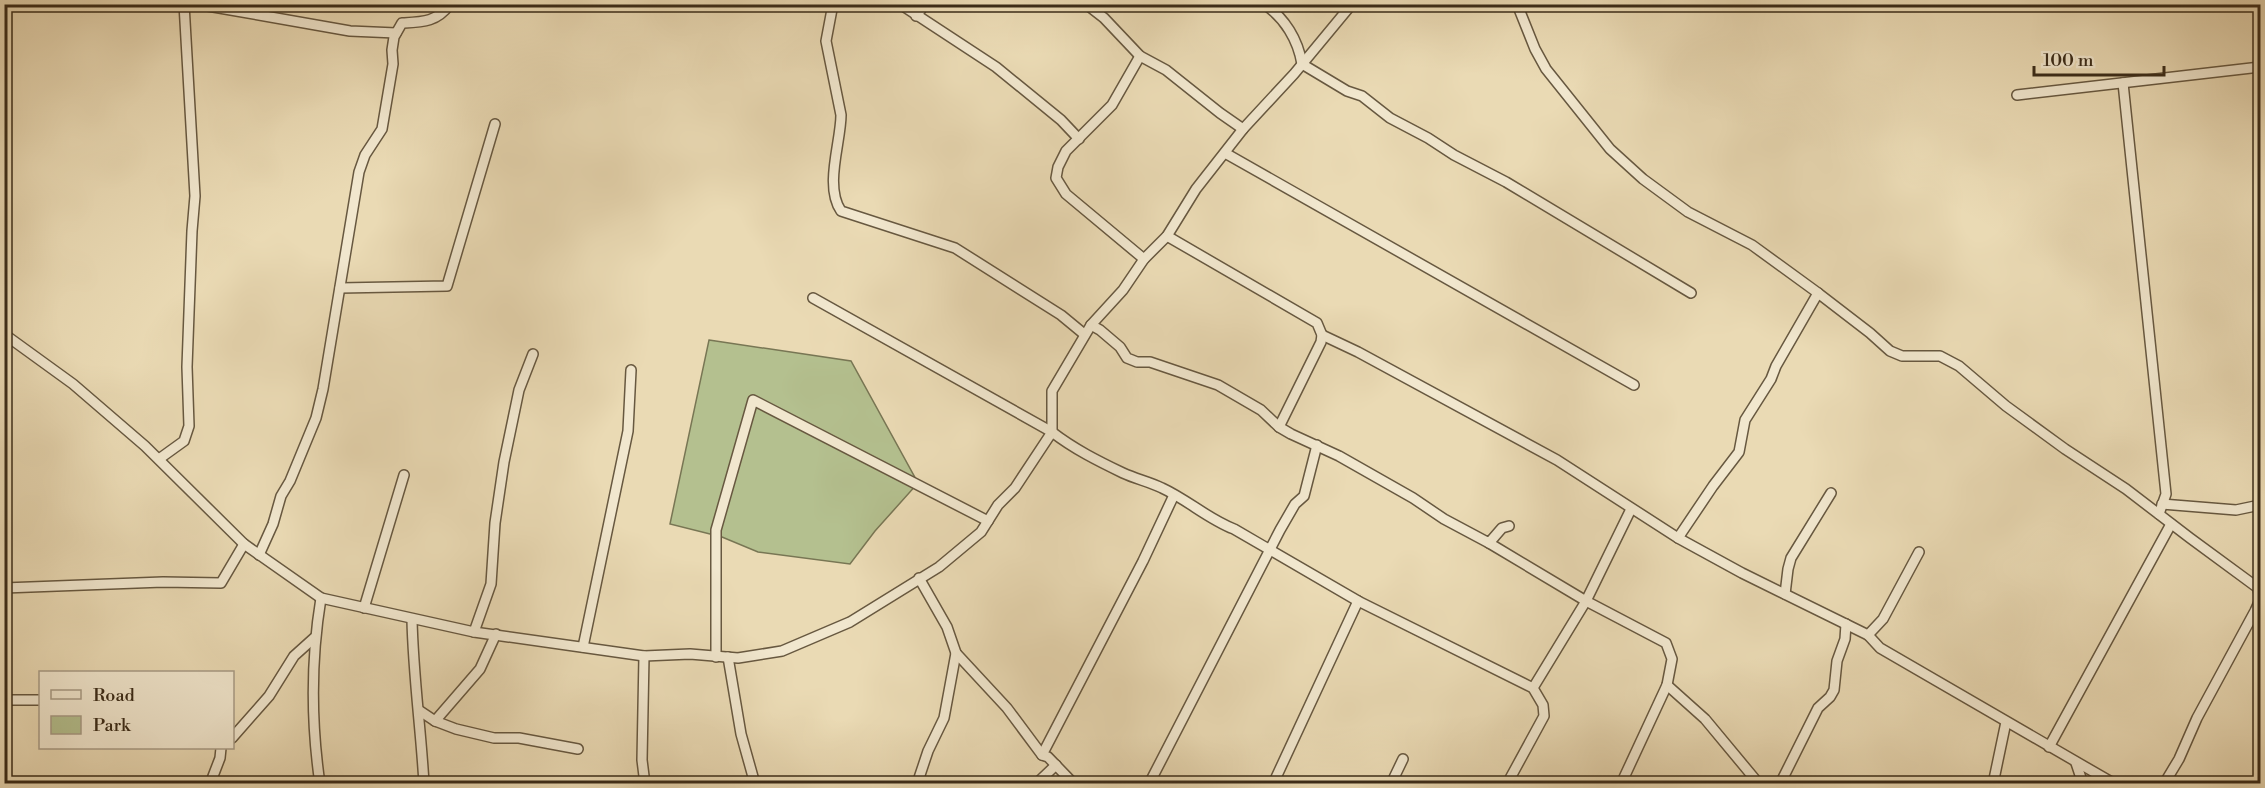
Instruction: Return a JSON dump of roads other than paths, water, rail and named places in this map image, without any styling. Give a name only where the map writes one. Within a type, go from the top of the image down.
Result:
[{"type":"street","points":[[159,459],[184,441],[189,426],[187,368],[195,196],[184,4]]},
{"type":"street","points":[[196,4],[350,31],[396,33]]},
{"type":"street","points":[[259,555],[273,525],[281,496],[290,481],[316,418],[359,172],[365,155],[382,129],[396,33],[402,23],[432,21],[441,15],[450,4]]},
{"type":"street","points":[[833,4],[826,40],[841,115],[834,156],[834,180],[835,203],[841,211],[955,248],[1061,315],[1084,334]]},
{"type":"street","points":[[900,4],[996,68],[1041,104],[1078,139]]},
{"type":"street","points":[[916,16],[925,4]]},
{"type":"street","points":[[1086,4],[1104,18],[1140,56],[1166,70],[1243,129]]},
{"type":"street","points":[[1264,4],[1293,34],[1302,64],[1347,91],[1362,96],[1390,118],[1506,182],[1690,293]]},
{"type":"street","points":[[4,334],[73,384],[159,459],[244,544],[321,598],[474,632],[644,656],[690,654],[738,658],[782,651],[850,622],[939,567],[981,532],[998,506],[1015,488],[1052,432],[1052,391],[1084,334],[1123,290],[1144,259],[1167,236],[1196,189],[1243,129],[1352,4]]},
{"type":"street","points":[[1517,4],[1535,49],[1546,69],[1610,149],[1643,179],[1688,212],[1752,245],[1818,293],[1890,351],[1902,357],[1940,357],[1959,366],[2006,406],[2065,449],[2161,509],[2171,524],[2253,583],[2260,594],[2260,600],[2179,759],[2164,783]]},
{"type":"street","points":[[1140,56],[1112,105],[1066,151],[1058,167],[1056,178],[1060,187],[1144,259]]},
{"type":"street","points":[[2017,95],[2260,67]]},
{"type":"street","points":[[2123,83],[2166,494],[2161,509]]},
{"type":"street","points":[[340,288],[447,286],[495,124]]},
{"type":"street","points":[[1225,153],[1634,385]]},
{"type":"street","points":[[1167,236],[1317,323],[1322,335],[1315,357],[1279,427]]},
{"type":"street","points":[[1678,538],[1739,452],[1745,420],[1772,379],[1776,366],[1818,293]]},
{"type":"street","points":[[813,298],[1052,432],[1098,461],[1163,488],[1219,523],[1234,529],[1358,601],[1533,688],[1544,705],[1544,716],[1507,783]]},
{"type":"street","points":[[1091,325],[1120,347],[1127,358],[1137,362],[1150,362],[1218,386],[1261,410],[1279,427],[1317,445],[1413,498],[1443,519],[1489,543],[1586,601],[1666,643],[1671,650],[1672,659],[1667,685],[1621,783]]},
{"type":"street","points":[[1322,335],[1358,352],[1547,455],[1678,538],[1868,635],[1880,648],[2113,783]]},
{"type":"street","points":[[474,632],[491,585],[495,523],[504,462],[519,390],[532,354]]},
{"type":"street","points":[[583,647],[628,431],[631,370]]},
{"type":"street","points":[[716,657],[716,530],[753,400],[988,521]]},
{"type":"street","points":[[1149,783],[1269,550],[1295,504],[1304,496],[1317,445]]},
{"type":"street","points":[[364,608],[404,475]]},
{"type":"street","points":[[1785,594],[1791,558],[1831,493]]},
{"type":"street","points":[[1042,755],[1143,561],[1174,495]]},
{"type":"street","points":[[2161,509],[2236,510],[2260,505]]},
{"type":"street","points":[[1533,688],[1586,601],[1631,509]]},
{"type":"street","points":[[2049,747],[2171,524]]},
{"type":"street","points":[[1489,543],[1502,528],[1509,526]]},
{"type":"street","points":[[4,588],[163,582],[221,583],[244,544]]},
{"type":"street","points":[[1868,635],[1883,619],[1919,552]]},
{"type":"street","points":[[919,578],[947,627],[956,652],[1007,708],[1042,755],[1048,757],[1074,783]]},
{"type":"street","points":[[320,783],[315,728],[314,638],[321,598]]},
{"type":"street","points":[[1273,783],[1358,601]]},
{"type":"street","points":[[412,619],[424,783]]},
{"type":"street","points":[[1780,783],[1818,708],[1834,690],[1837,661],[1845,639],[1846,624]]},
{"type":"street","points":[[435,721],[480,669],[496,634]]},
{"type":"street","points":[[234,736],[269,696],[294,656],[314,638]]},
{"type":"street","points":[[917,783],[928,751],[944,718],[956,652]]},
{"type":"street","points":[[644,656],[642,760],[645,783]]},
{"type":"street","points":[[728,657],[741,734],[755,783]]},
{"type":"street","points":[[1667,685],[1705,719],[1759,783]]},
{"type":"street","points":[[4,700],[39,700]]},
{"type":"street","points":[[420,711],[435,721],[456,729],[494,738],[519,738],[578,749]]},
{"type":"street","points":[[1993,783],[2006,722]]},
{"type":"street","points":[[210,783],[222,749]]},
{"type":"street","points":[[1391,783],[1403,759]]},
{"type":"street","points":[[2076,763],[2084,783]]},
{"type":"street","points":[[1036,783],[1056,765]]},
{"type":"street","points":[[2089,783],[2093,772]]}]
